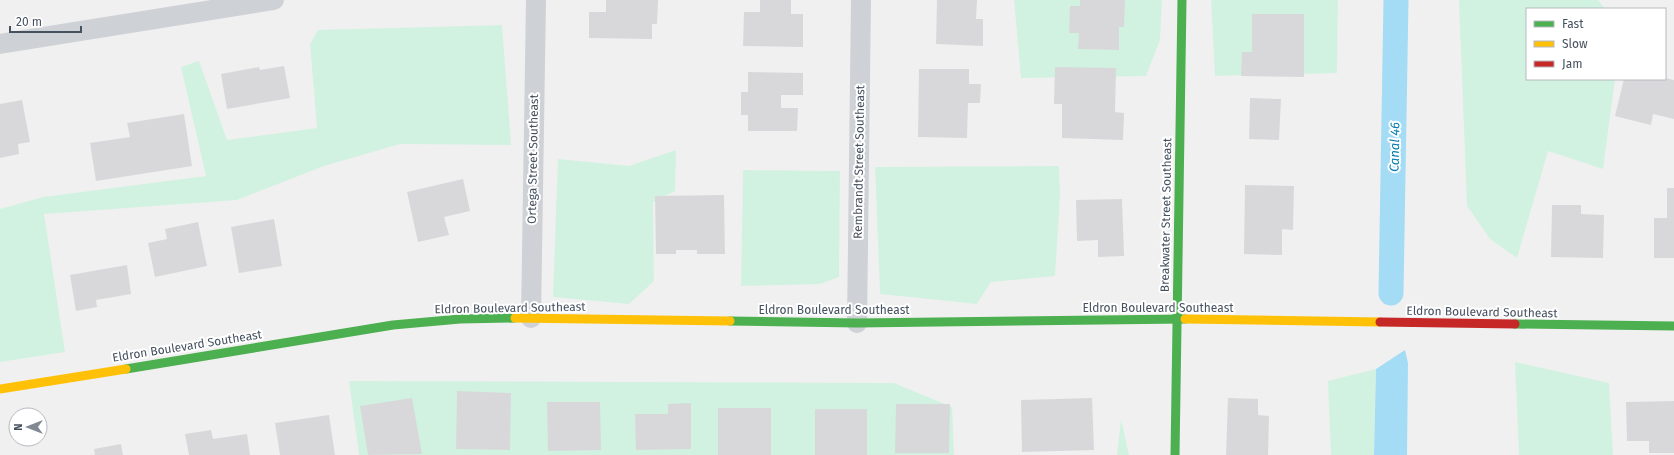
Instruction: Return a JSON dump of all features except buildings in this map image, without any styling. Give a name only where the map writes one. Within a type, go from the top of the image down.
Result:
[{"type":"street","points":[[0,44],[230,4],[274,0]]},
{"type":"street","name":"Ortega Street Southeast","points":[[531,318],[536,0]]},
{"type":"street","name":"Rembrandt Street Southeast","points":[[857,323],[861,0]]},
{"type":"street","name":"Breakwater Street Southeast","points":[[1175,455],[1182,0]]},
{"type":"street","name":"Eldron Boulevard Southeast","points":[[0,389],[393,325],[460,319],[531,318],[857,323],[1177,319],[1674,326]]},
{"type":"green space","points":[[1014,0],[1162,0],[1160,40],[1146,76],[1021,78]]},
{"type":"green space","points":[[1211,0],[1338,0],[1337,73],[1215,76]]},
{"type":"green space","points":[[1459,0],[1598,0],[1604,8],[1526,8],[1526,80],[1615,80],[1603,169],[1548,151],[1517,258],[1490,239],[1467,206]]},
{"type":"green space","points":[[502,25],[511,145],[400,144],[324,166],[237,200],[44,214],[65,352],[0,362],[0,209],[43,197],[206,176],[181,67],[199,61],[227,140],[317,128],[310,44],[318,30]]},
{"type":"green space","points":[[676,150],[675,191],[653,202],[654,281],[629,304],[553,297],[558,159],[629,166]]},
{"type":"green space","points":[[1059,166],[1060,196],[1055,276],[991,282],[977,304],[880,294],[875,167]]},
{"type":"green space","points":[[743,170],[840,171],[839,277],[820,284],[741,286]]},
{"type":"green space","points":[[1515,362],[1609,383],[1613,455],[1519,455]]},
{"type":"green space","points":[[1376,369],[1374,455],[1331,455],[1328,381]]},
{"type":"green space","points":[[349,381],[894,383],[952,407],[954,455],[359,455]]},
{"type":"green space","points":[[1121,419],[1129,455],[1117,455]]},
{"type":"water","points":[[1405,350],[1408,363],[1407,455],[1374,455],[1376,369]]},
{"type":"waterway","name":"Canal 46","points":[[1391,293],[1396,0]]},
{"type":"traffic: fast","points":[[1175,455],[1182,0]]},
{"type":"traffic: fast","points":[[126,369],[393,325],[460,319],[515,318]]},
{"type":"traffic: fast","points":[[730,321],[857,323],[1185,319]]},
{"type":"traffic: fast","points":[[1515,324],[1674,326]]},
{"type":"traffic: slow","points":[[515,318],[730,321]]},
{"type":"traffic: slow","points":[[1185,319],[1380,322]]},
{"type":"traffic: slow","points":[[0,389],[126,369]]},
{"type":"traffic: jam","points":[[1380,322],[1515,324]]}]
